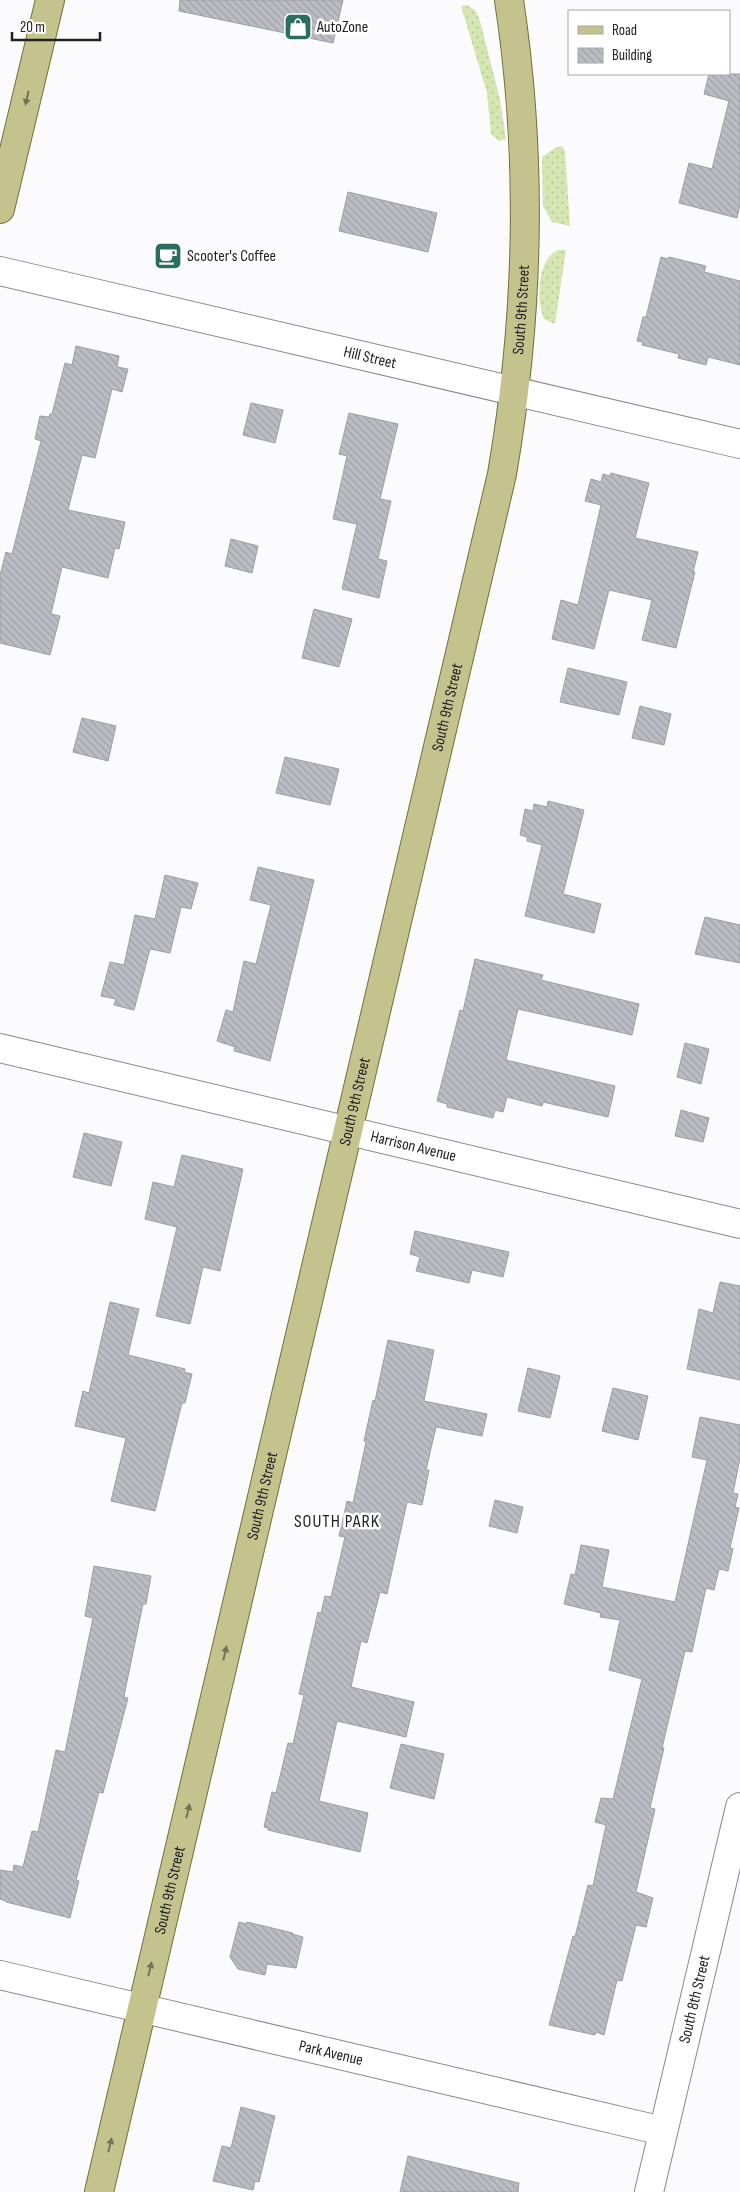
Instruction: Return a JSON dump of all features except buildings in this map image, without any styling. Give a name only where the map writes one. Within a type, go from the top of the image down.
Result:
[{"type":"main road","points":[[0,208],[50,0]]},
{"type":"main road","name":"South 9th Street","points":[[98,2192],[495,506],[515,392],[524,276],[526,202],[518,65],[509,0]]},
{"type":"street","name":"Hill Street","points":[[0,271],[740,444]]},
{"type":"street","name":"Harrison Avenue","points":[[0,1048],[740,1224]]},
{"type":"street","name":"South 8th Street","points":[[649,2192],[740,1807]]},
{"type":"street","name":"Park Avenue","points":[[0,1975],[663,2131]]},
{"type":"green space","points":[[467,5],[475,10],[480,21],[500,99],[506,139],[499,141],[491,134],[487,93],[461,6]]},
{"type":"green space","points":[[562,146],[565,151],[570,226],[552,222],[543,206],[542,157],[555,148]]},
{"type":"green space","points":[[558,250],[566,250],[555,324],[544,319],[541,311],[539,291],[542,271],[546,262]]},
{"type":"place","name":"AutoZone","points":[[298,27]]},
{"type":"place","name":"Scooter's Coffee","points":[[168,256]]},
{"type":"district","name":"SOUTH PARK","points":[[337,1521]]}]
